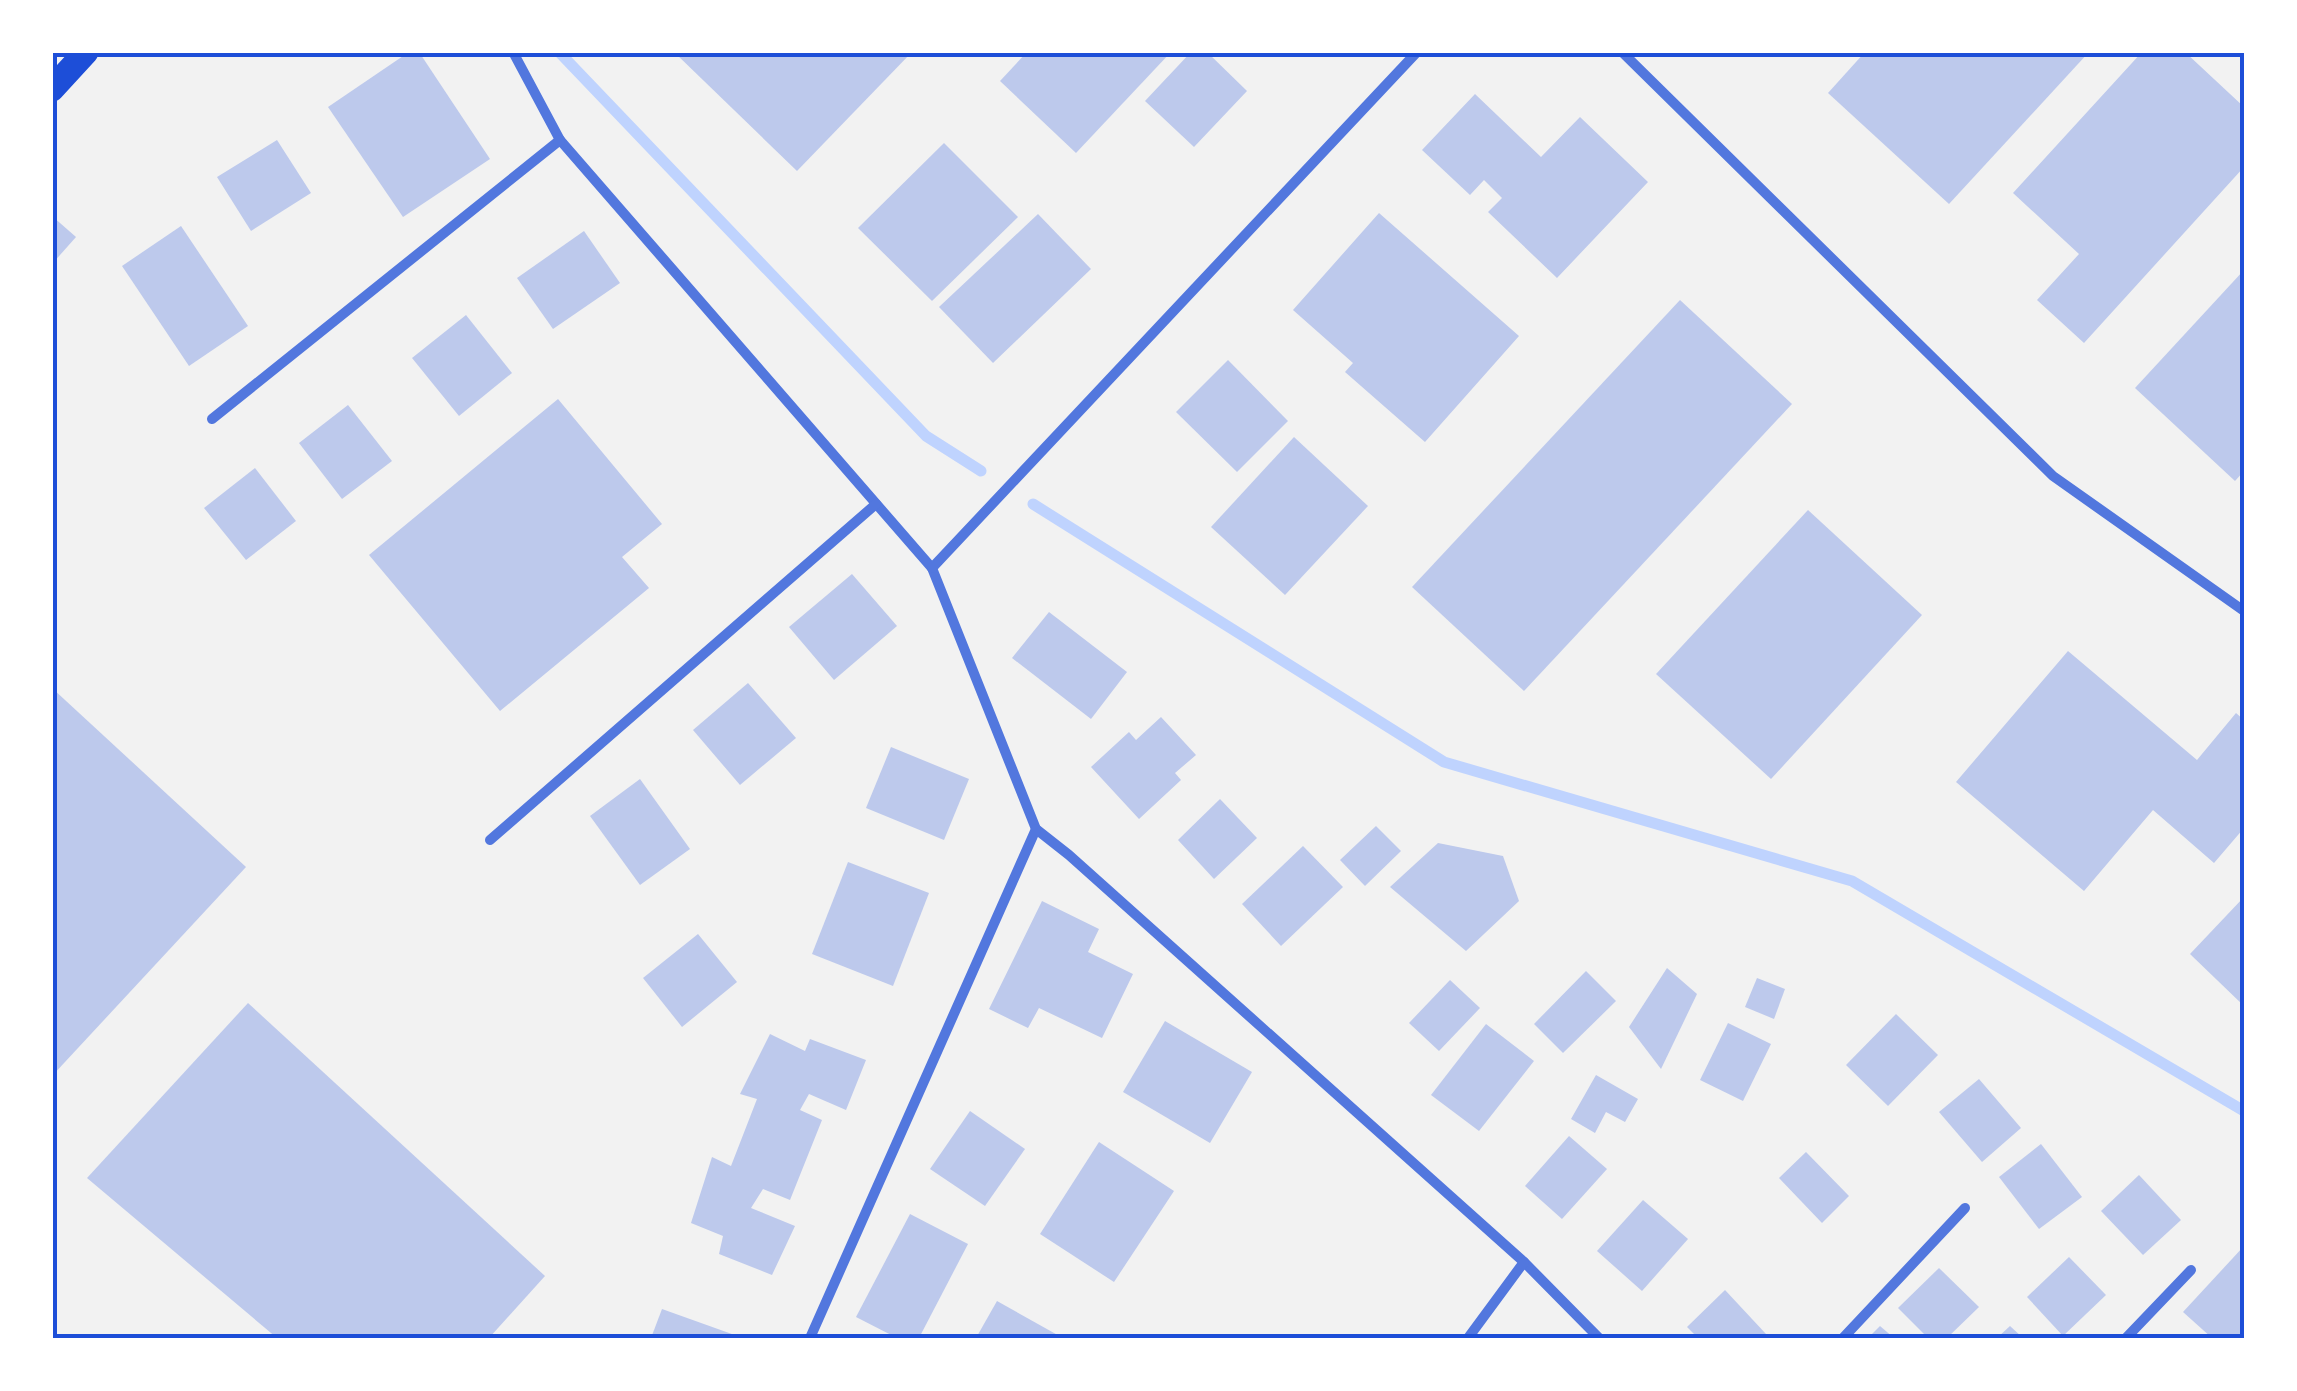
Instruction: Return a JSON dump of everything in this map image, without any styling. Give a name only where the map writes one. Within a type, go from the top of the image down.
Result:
[{"type":"main road","points":[[52,89],[86,52]]},
{"type":"street","points":[[513,52],[560,140],[932,568],[1036,829],[1524,1262],[1599,1338]]},
{"type":"street","points":[[932,568],[1417,52]]},
{"type":"street","points":[[1622,52],[2052,476],[2244,611]]},
{"type":"street","points":[[212,419],[560,140]]},
{"type":"street","points":[[490,840],[876,504]]},
{"type":"street","points":[[810,1338],[1036,829]]},
{"type":"street","points":[[1843,1338],[1965,1208]]},
{"type":"street","points":[[1468,1338],[1524,1262]]},
{"type":"street","points":[[2126,1338],[2191,1270]]},
{"type":"building","points":[[409,52],[419,52],[490,159],[403,217],[328,107]]},
{"type":"building","points":[[674,52],[912,52],[797,171]]},
{"type":"building","points":[[1027,52],[1171,52],[1076,153],[1000,81]]},
{"type":"building","points":[[1191,52],[1207,52],[1247,91],[1194,147],[1145,101]]},
{"type":"building","points":[[1865,52],[2089,52],[1949,204],[1828,93]]},
{"type":"building","points":[[2142,52],[2185,52],[2244,107],[2244,167],[2084,343],[2037,300],[2079,254],[2013,193]]},
{"type":"building","points":[[1475,94],[1541,157],[1580,117],[1648,182],[1557,278],[1488,212],[1502,198],[1484,180],[1470,195],[1422,150]]},
{"type":"building","points":[[277,140],[311,193],[251,231],[217,177]]},
{"type":"building","points":[[944,143],[1018,217],[932,301],[858,228]]},
{"type":"building","points":[[1379,213],[1519,336],[1425,442],[1345,372],[1353,363],[1293,310]]},
{"type":"building","points":[[1038,214],[1091,269],[993,363],[939,307]]},
{"type":"building","points":[[52,216],[76,237],[52,264]]},
{"type":"building","points":[[181,226],[248,326],[189,366],[122,266]]},
{"type":"building","points":[[584,231],[620,283],[553,329],[517,278]]},
{"type":"building","points":[[2244,270],[2244,471],[2235,481],[2135,388]]},
{"type":"building","points":[[1680,300],[1792,404],[1524,691],[1412,587]]},
{"type":"building","points":[[466,315],[512,373],[459,416],[412,358]]},
{"type":"building","points":[[1228,360],[1288,421],[1237,472],[1176,412]]},
{"type":"building","points":[[558,399],[662,524],[622,557],[649,588],[500,711],[369,555]]},
{"type":"building","points":[[348,405],[392,461],[342,499],[299,443]]},
{"type":"building","points":[[1294,437],[1368,506],[1285,595],[1211,527]]},
{"type":"building","points":[[255,468],[296,521],[246,560],[204,508]]},
{"type":"building","points":[[1808,510],[1922,615],[1771,779],[1656,674]]},
{"type":"building","points":[[852,574],[897,626],[834,680],[789,627]]},
{"type":"building","points":[[1049,612],[1127,672],[1091,719],[1012,658]]},
{"type":"building","points":[[2068,651],[2197,760],[2236,713],[2244,720],[2244,828],[2214,863],[2153,810],[2084,891],[1956,782]]},
{"type":"building","points":[[748,683],[796,738],[740,785],[693,730]]},
{"type":"building","points":[[52,688],[246,867],[52,1076]]},
{"type":"building","points":[[1161,717],[1196,755],[1175,773],[1181,780],[1139,819],[1091,767],[1129,732],[1136,740]]},
{"type":"building","points":[[891,747],[969,779],[944,840],[866,808]]},
{"type":"building","points":[[640,779],[690,849],[640,885],[590,816]]},
{"type":"building","points":[[1220,799],[1257,838],[1214,879],[1178,840]]},
{"type":"building","points":[[1376,826],[1401,851],[1365,886],[1340,860]]},
{"type":"building","points":[[1438,843],[1503,856],[1519,901],[1466,951],[1390,887]]},
{"type":"building","points":[[1303,846],[1343,887],[1281,946],[1242,904]]},
{"type":"building","points":[[848,862],[929,893],[893,986],[812,954]]},
{"type":"building","points":[[2244,897],[2244,1006],[2190,954]]},
{"type":"building","points":[[1042,901],[1099,929],[1088,952],[1133,974],[1102,1038],[1039,1008],[1028,1028],[989,1009]]},
{"type":"building","points":[[698,934],[737,982],[682,1027],[643,978]]},
{"type":"building","points":[[1667,968],[1697,994],[1661,1069],[1629,1027]]},
{"type":"building","points":[[1586,971],[1616,1001],[1563,1053],[1534,1024]]},
{"type":"building","points":[[1757,978],[1785,989],[1774,1019],[1745,1007]]},
{"type":"building","points":[[1450,980],[1480,1008],[1439,1051],[1409,1023]]},
{"type":"building","points":[[248,1003],[545,1276],[489,1338],[277,1338],[87,1178]]},
{"type":"building","points":[[1896,1014],[1938,1055],[1888,1106],[1846,1065]]},
{"type":"building","points":[[1165,1021],[1252,1072],[1210,1143],[1123,1092]]},
{"type":"building","points":[[1728,1023],[1771,1044],[1743,1101],[1700,1080]]},
{"type":"building","points":[[1486,1024],[1534,1061],[1479,1131],[1431,1095]]},
{"type":"building","points":[[770,1034],[805,1051],[810,1039],[866,1060],[846,1110],[809,1094],[800,1110],[822,1120],[790,1200],[763,1189],[751,1208],[795,1226],[772,1275],[719,1254],[723,1236],[691,1223],[712,1157],[731,1166],[757,1099],[740,1094]]},
{"type":"building","points":[[1596,1075],[1638,1099],[1625,1122],[1606,1112],[1595,1133],[1571,1119]]},
{"type":"building","points":[[1979,1079],[2021,1128],[1982,1162],[1939,1112]]},
{"type":"building","points":[[970,1111],[1025,1149],[985,1206],[930,1169]]},
{"type":"building","points":[[1569,1136],[1607,1169],[1562,1219],[1525,1186]]},
{"type":"building","points":[[1099,1142],[1174,1191],[1114,1282],[1040,1234]]},
{"type":"building","points":[[2041,1144],[2082,1197],[2039,1229],[1999,1177]]},
{"type":"building","points":[[1806,1152],[1849,1196],[1822,1223],[1779,1178]]},
{"type":"building","points":[[2139,1175],[2181,1220],[2143,1255],[2101,1211]]},
{"type":"building","points":[[1643,1200],[1688,1239],[1642,1291],[1597,1251]]},
{"type":"building","points":[[910,1214],[968,1244],[919,1338],[897,1338],[856,1317]]},
{"type":"building","points":[[2244,1246],[2244,1337],[2212,1338],[2183,1312]]},
{"type":"building","points":[[2069,1257],[2106,1295],[2063,1336],[2027,1297]]},
{"type":"building","points":[[1939,1268],[1979,1307],[1947,1338],[1928,1338],[1898,1308]]},
{"type":"building","points":[[1725,1290],[1766,1334],[1761,1338],[1698,1338],[1687,1327]]},
{"type":"building","points":[[997,1301],[1063,1338],[976,1338]]},
{"type":"building","points":[[662,1309],[743,1338],[651,1338]]},
{"type":"building","points":[[1880,1326],[1894,1338],[1868,1338]]},
{"type":"building","points":[[2010,1326],[2023,1338],[1997,1338]]},
{"type":"waterway","points":[[559,52],[926,436],[981,471]]},
{"type":"waterway","points":[[1033,504],[1444,762],[1852,881],[2244,1111]]}]
